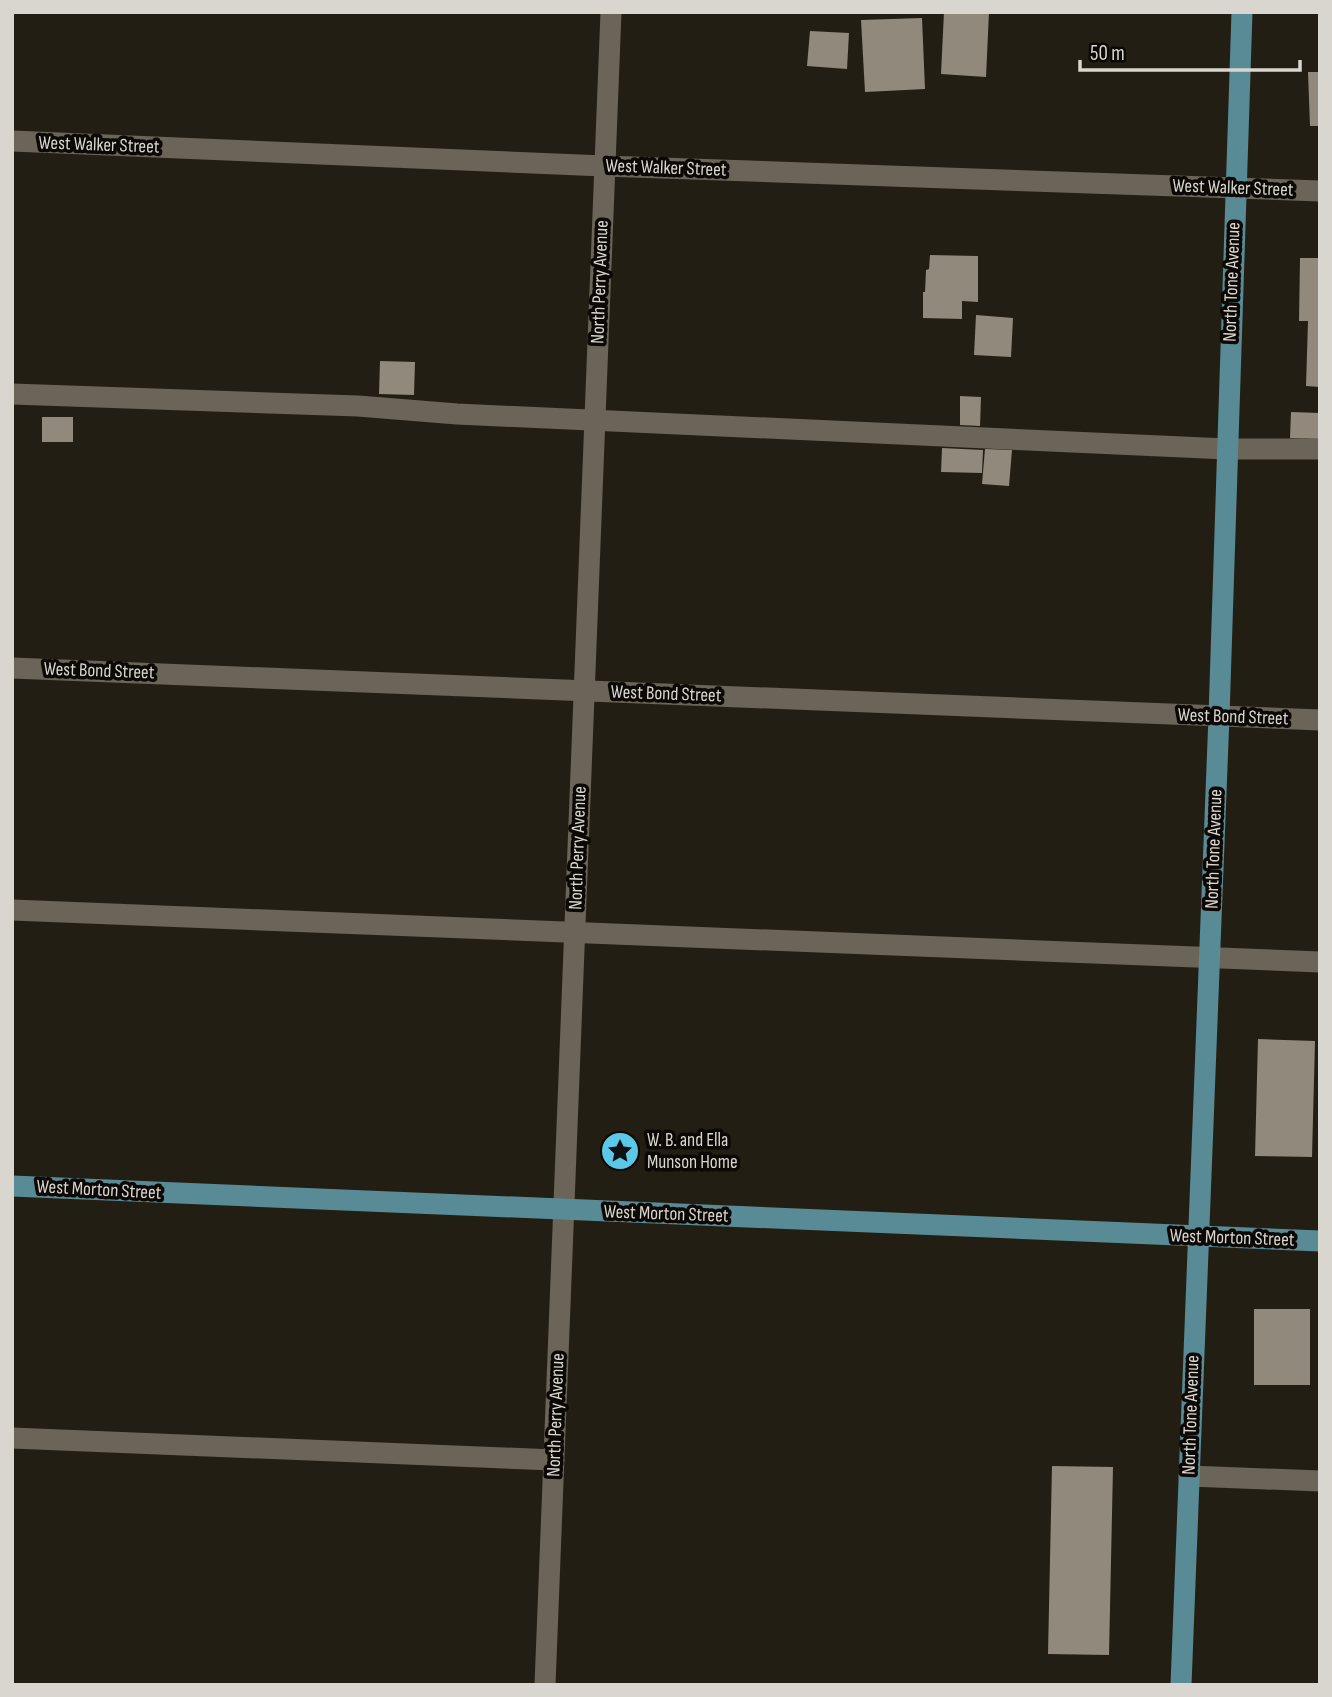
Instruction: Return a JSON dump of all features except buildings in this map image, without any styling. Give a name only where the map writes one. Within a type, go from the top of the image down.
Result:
[{"type":"main road","name":"North Tone Avenue","points":[[1181,1685],[1219,716],[1242,12]]},
{"type":"main road","name":"West Morton Street","points":[[12,1186],[1320,1241]]},
{"type":"street","name":"North Perry Avenue","points":[[545,1685],[611,12]]},
{"type":"street","name":"West Walker Street","points":[[12,141],[604,166],[1320,191]]},
{"type":"street","points":[[12,394],[358,406],[594,420],[1227,449],[1320,449]]},
{"type":"street","name":"West Bond Street","points":[[12,668],[1320,720]]},
{"type":"street","points":[[12,910],[1320,962]]},
{"type":"street","points":[[12,1438],[554,1460]]},
{"type":"street","points":[[1189,1476],[1320,1481]]},
{"type":"place","name":"W. B. and Ella Munson Home","points":[[620,1151]]}]
